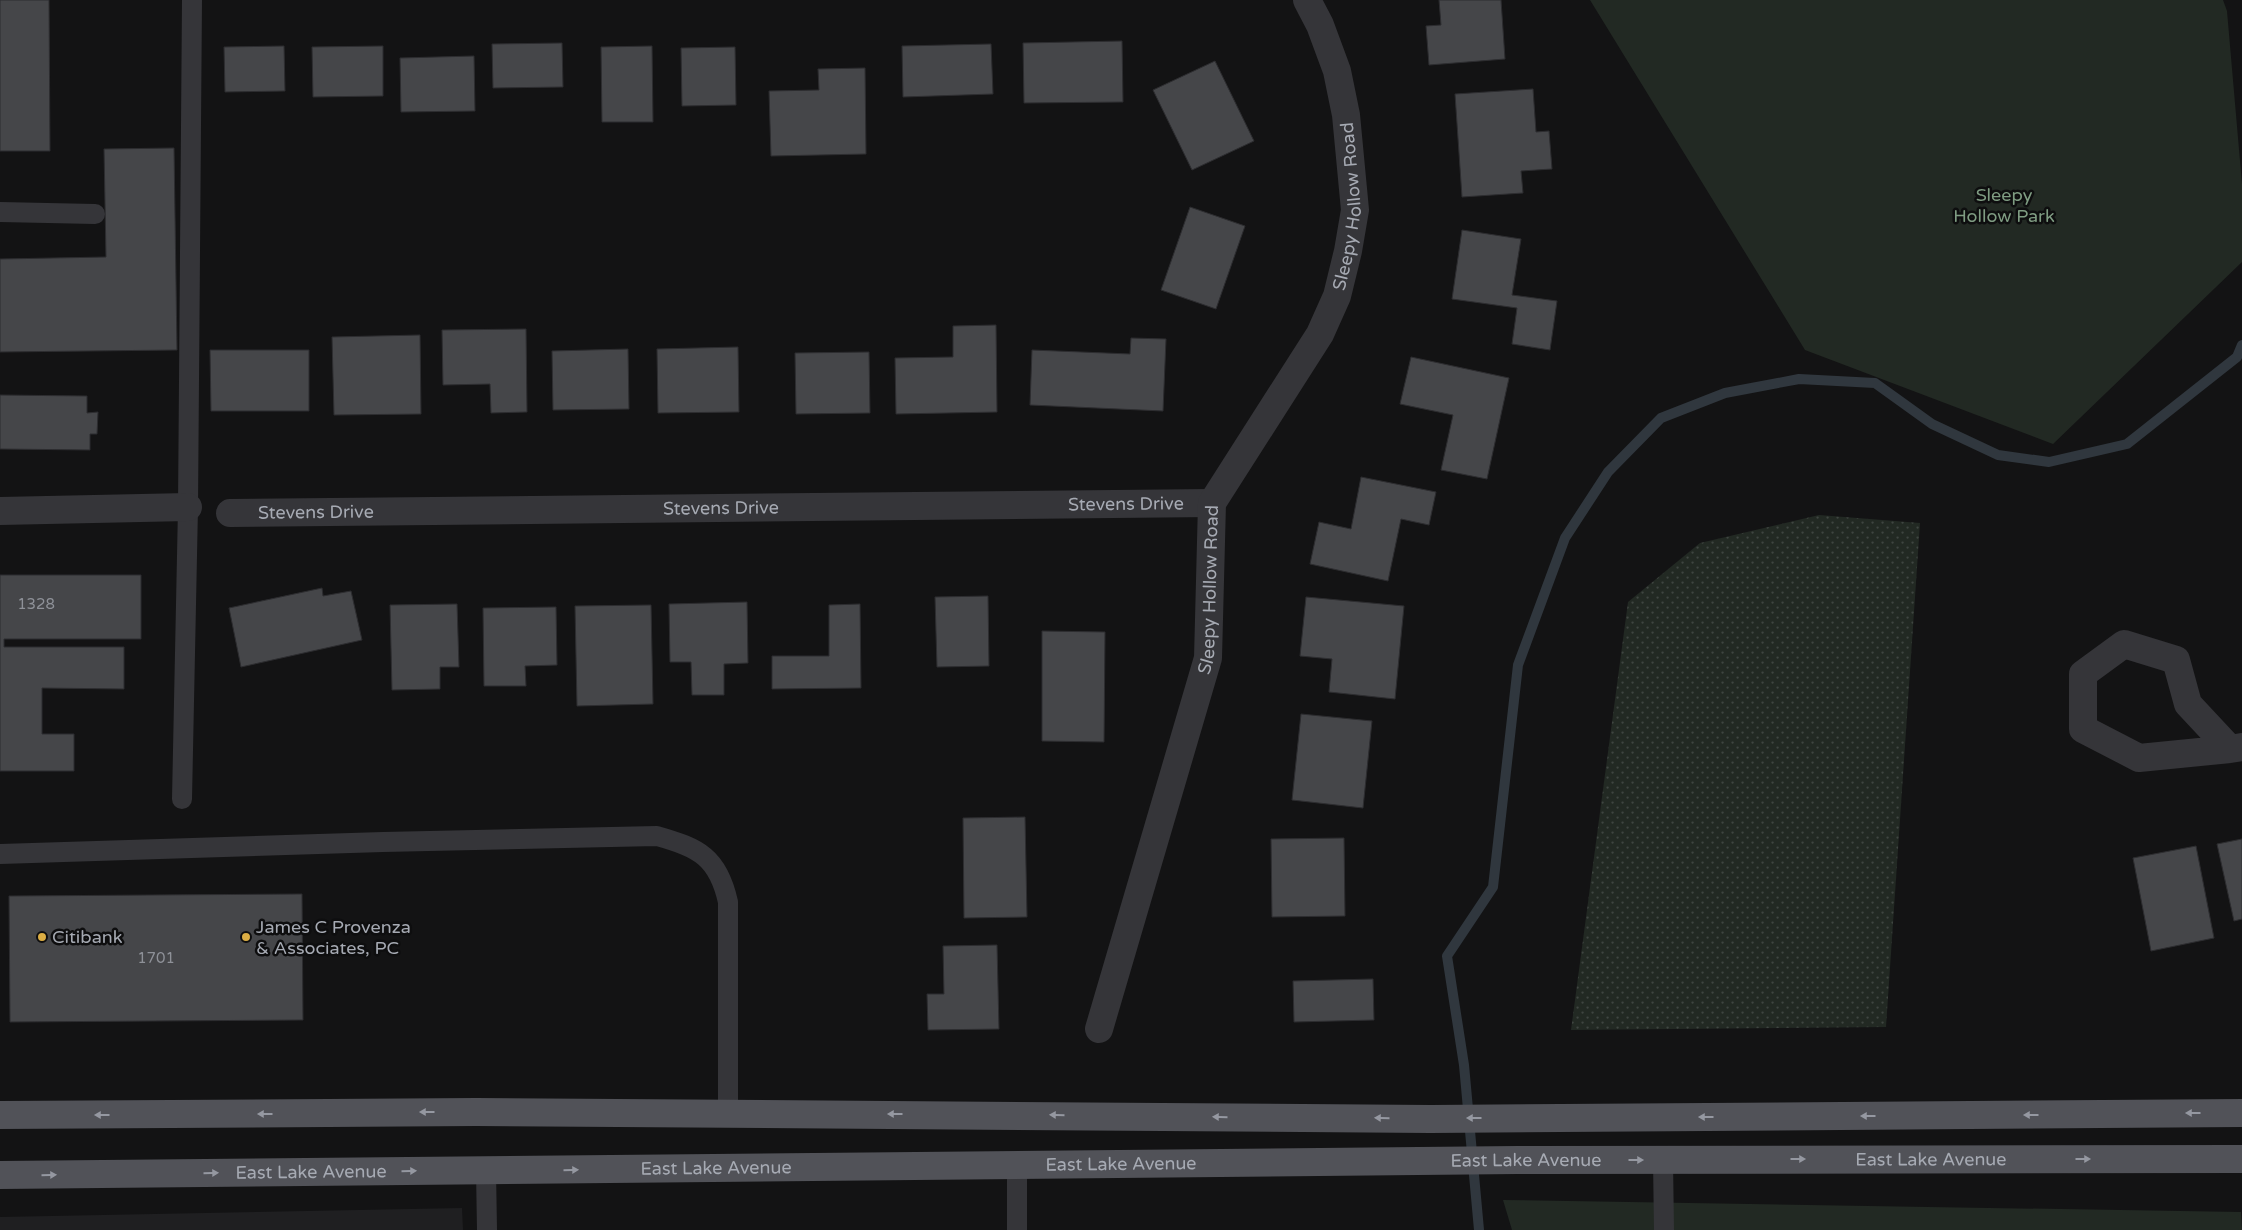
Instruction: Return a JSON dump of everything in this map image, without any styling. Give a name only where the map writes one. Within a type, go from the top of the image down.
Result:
[{"type":"main road","points":[[0,1095],[54,1115]]},
{"type":"main road","points":[[0,1115],[466,1112],[1517,1118],[2242,1113]]},
{"type":"main road","name":"East Lake Avenue","points":[[0,1176],[1517,1160],[2242,1159]]},
{"type":"street","name":"Sleepy Hollow Road","points":[[1099,1029],[1208,658],[1212,503],[1320,334],[1337,296],[1348,251],[1355,210],[1346,115],[1337,71],[1320,25],[1306,0]]},
{"type":"street","name":"Stevens Drive","points":[[230,513],[1212,503]]},
{"type":"street","points":[[0,511],[188,506]]},
{"type":"street","points":[[2124,644],[2176,660],[2188,704],[2236,748],[2140,758],[2083,728],[2083,674],[2124,644]]},
{"type":"lane","points":[[182,799],[188,506],[192,0]]},
{"type":"lane","points":[[0,212],[95,214]]},
{"type":"lane","points":[[0,854],[373,842],[647,836],[657,836],[687,844],[705,855],[724,882],[728,902],[728,1113]]},
{"type":"lane","points":[[1663,1160],[1664,1230]]},
{"type":"lane","points":[[1017,1165],[1017,1230]]},
{"type":"lane","points":[[486,1170],[487,1230]]},
{"type":"shaded area","points":[[462,1208],[463,1230],[0,1230],[0,1217]]},
{"type":"green space","name":"Sleepy Hollow Park","points":[[1590,0],[2223,0],[2227,11],[2242,184],[2242,262],[2053,444],[1805,350]]},
{"type":"green space","points":[[1819,515],[1920,523],[1886,1027],[1571,1030],[1628,602],[1700,543]]},
{"type":"green space","points":[[1503,1200],[2241,1212],[2242,1230],[1512,1230]]},
{"type":"building","points":[[0,0],[49,0],[50,151],[0,151]]},
{"type":"building","points":[[1439,0],[1501,0],[1505,59],[1429,65],[1426,26],[1441,25]]},
{"type":"building","points":[[1122,41],[1123,102],[1024,103],[1023,43]]},
{"type":"building","points":[[562,43],[563,87],[493,88],[492,44]]},
{"type":"building","points":[[991,44],[993,94],[903,97],[902,46]]},
{"type":"building","points":[[284,46],[285,91],[225,92],[224,47]]},
{"type":"building","points":[[383,46],[383,96],[313,97],[312,47]]},
{"type":"building","points":[[652,46],[653,122],[602,122],[601,47]]},
{"type":"building","points":[[735,47],[736,105],[682,106],[681,48]]},
{"type":"building","points":[[474,56],[475,111],[401,112],[400,58]]},
{"type":"building","points":[[1215,61],[1254,141],[1192,170],[1153,90]]},
{"type":"building","points":[[865,68],[866,154],[771,156],[769,91],[819,90],[818,69]]},
{"type":"building","points":[[1533,89],[1536,132],[1549,131],[1552,169],[1521,171],[1523,193],[1462,197],[1455,94]]},
{"type":"building","points":[[174,148],[177,350],[0,352],[0,259],[106,257],[104,149]]},
{"type":"building","points":[[1190,207],[1245,226],[1216,309],[1161,290]]},
{"type":"building","points":[[1462,230],[1521,239],[1512,295],[1557,301],[1550,350],[1512,344],[1517,308],[1452,299]]},
{"type":"building","points":[[996,325],[997,412],[896,414],[895,358],[953,357],[953,326]]},
{"type":"building","points":[[526,329],[527,412],[491,413],[490,384],[443,385],[442,330]]},
{"type":"building","points":[[420,335],[421,414],[334,415],[332,337]]},
{"type":"building","points":[[1131,338],[1166,339],[1163,411],[1030,405],[1032,350],[1130,354]]},
{"type":"building","points":[[738,347],[739,412],[658,413],[657,349]]},
{"type":"building","points":[[628,349],[629,409],[553,410],[552,351]]},
{"type":"building","points":[[210,350],[309,350],[309,411],[211,411]]},
{"type":"building","points":[[869,352],[870,413],[796,414],[795,353]]},
{"type":"building","points":[[1411,357],[1509,378],[1487,479],[1441,470],[1453,415],[1400,404]]},
{"type":"building","points":[[0,395],[87,396],[87,413],[98,412],[97,434],[90,434],[90,450],[0,449]]},
{"type":"building","points":[[1361,477],[1436,492],[1429,525],[1401,519],[1388,581],[1310,564],[1319,522],[1351,529]]},
{"type":"building","points":[[0,575],[141,575],[141,639],[4,639],[4,647],[124,647],[124,689],[42,688],[42,734],[74,734],[74,771],[0,771]]},
{"type":"building","points":[[322,588],[323,596],[351,591],[362,640],[241,667],[229,608]]},
{"type":"building","points":[[988,596],[989,666],[937,667],[935,597]]},
{"type":"building","points":[[1306,597],[1404,606],[1395,699],[1329,692],[1332,659],[1300,656]]},
{"type":"building","points":[[747,602],[748,663],[724,664],[724,695],[692,695],[691,662],[670,662],[669,604]]},
{"type":"building","points":[[457,604],[459,667],[440,667],[440,689],[392,690],[390,605]]},
{"type":"building","points":[[860,604],[861,688],[772,689],[772,656],[829,656],[829,605]]},
{"type":"building","points":[[651,605],[653,704],[577,706],[575,606]]},
{"type":"building","points":[[556,607],[557,665],[525,666],[526,686],[484,686],[483,608]]},
{"type":"building","points":[[1042,631],[1105,632],[1104,742],[1042,741]]},
{"type":"building","points":[[1301,714],[1372,721],[1363,808],[1292,800]]},
{"type":"building","points":[[1025,817],[1027,917],[964,918],[963,818]]},
{"type":"building","points":[[1344,838],[1345,916],[1272,917],[1271,839]]},
{"type":"building","points":[[2242,839],[2242,919],[2234,921],[2217,844]]},
{"type":"building","points":[[2196,846],[2214,938],[2151,951],[2133,858]]},
{"type":"building","points":[[302,894],[303,1020],[10,1022],[9,896]]},
{"type":"building","points":[[997,945],[999,1029],[928,1030],[927,994],[944,994],[943,946]]},
{"type":"building","points":[[1373,979],[1374,1020],[1294,1022],[1293,981]]},
{"type":"waterway","points":[[1479,1230],[1464,1065],[1447,956],[1493,887],[1518,665],[1565,538],[1608,472],[1661,418],[1725,393],[1799,379],[1875,383],[1932,424],[1998,455],[2049,462],[2127,444],[2237,357],[2242,345]]},
{"type":"place","name":"Citibank","points":[[42,937]]},
{"type":"place","name":"James C Provenza & Associates, PC","points":[[246,937]]}]
